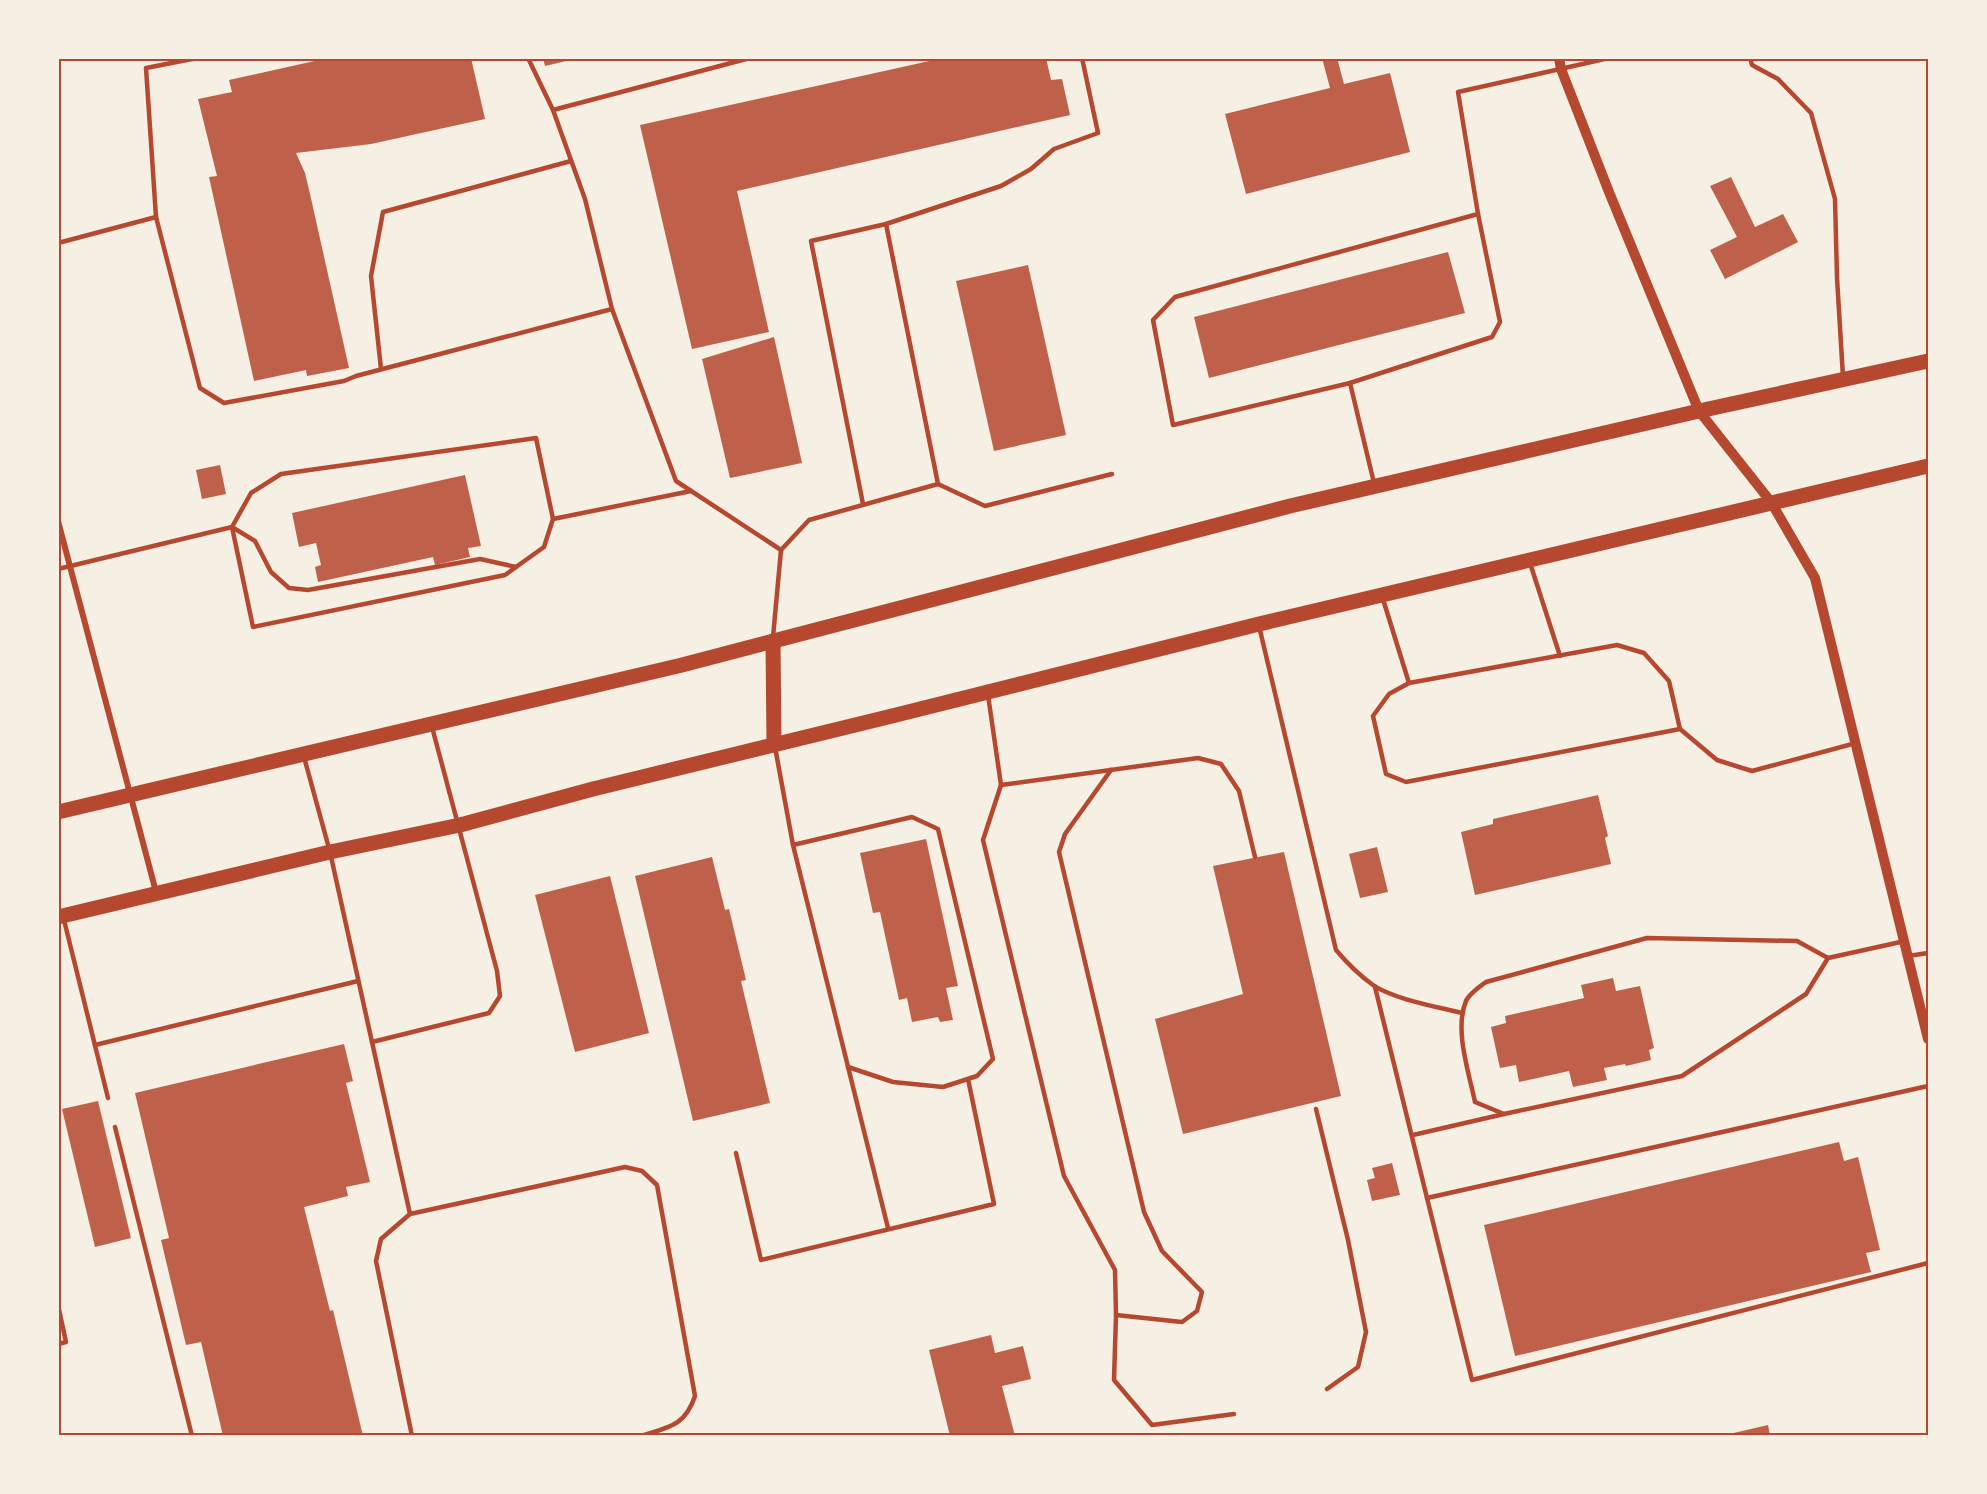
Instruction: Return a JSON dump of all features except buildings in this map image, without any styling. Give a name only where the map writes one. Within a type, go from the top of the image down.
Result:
[{"type":"main road","points":[[58,812],[682,665],[1290,506],[1699,411],[1929,361]]},
{"type":"main road","points":[[61,917],[330,852],[459,825],[592,789],[1259,624],[1929,466]]},
{"type":"main road","points":[[773,641],[774,744]]},
{"type":"street","points":[[1560,64],[1609,192],[1699,411],[1771,502],[1815,578],[1929,1039]]},
{"type":"street","points":[[58,521],[156,894]]},
{"type":"lane","points":[[197,58],[146,68],[156,217],[200,388],[225,403],[344,381],[381,369],[612,309]]},
{"type":"lane","points":[[528,58],[553,110],[585,199],[612,309],[676,481],[781,550]]},
{"type":"lane","points":[[553,110],[750,58]]},
{"type":"lane","points":[[863,504],[811,241],[886,224],[1001,186],[1031,169],[1054,149],[1098,133],[1082,58]]},
{"type":"lane","points":[[1478,214],[1175,297],[1153,320],[1173,424],[1350,383],[1492,338],[1500,321],[1478,214],[1458,92],[1560,64],[1609,58]]},
{"type":"lane","points":[[1750,58],[1752,64],[1778,79],[1810,113],[1835,199],[1843,379]]},
{"type":"lane","points":[[381,369],[370,276],[383,212],[571,161]]},
{"type":"lane","points":[[58,243],[156,217]]},
{"type":"lane","points":[[886,224],[938,484]]},
{"type":"lane","points":[[1350,383],[1375,486]]},
{"type":"lane","points":[[536,438],[553,519],[544,547],[505,574],[253,627],[232,527],[251,493],[281,474],[536,438]]},
{"type":"lane","points":[[773,641],[781,550],[809,520],[938,484],[985,506],[1112,474]]},
{"type":"lane","points":[[553,519],[691,490]]},
{"type":"lane","points":[[58,569],[232,527],[255,541],[271,572],[289,588],[309,590],[480,559],[517,567]]},
{"type":"lane","points":[[1530,561],[1560,656]]},
{"type":"lane","points":[[1382,595],[1409,682]]},
{"type":"lane","points":[[1259,624],[1336,950],[1350,967],[1375,987],[1413,1001],[1462,1013]]},
{"type":"lane","points":[[1680,729],[1406,782],[1386,774],[1373,716],[1389,694],[1409,682],[1617,645],[1644,653],[1669,681],[1680,729],[1717,760],[1752,771],[1856,743]]},
{"type":"lane","points":[[987,692],[1001,785],[983,840],[1064,1176],[1115,1270],[1114,1380],[1152,1425],[1234,1414]]},
{"type":"lane","points":[[372,1042],[489,1013],[500,996],[497,971],[432,724]]},
{"type":"lane","points":[[774,744],[793,845],[888,1228]]},
{"type":"lane","points":[[303,754],[330,852],[410,1214]]},
{"type":"lane","points":[[1001,785],[1198,758],[1221,764],[1239,791],[1255,856]]},
{"type":"lane","points":[[1111,770],[1065,834],[1059,852],[1144,1212],[1162,1251],[1202,1292],[1197,1311],[1182,1322],[1116,1315]]},
{"type":"lane","points":[[793,845],[912,817],[938,829],[993,1059],[977,1076],[944,1087],[893,1083],[848,1067]]},
{"type":"lane","points":[[61,917],[108,1098]]},
{"type":"lane","points":[[1504,1114],[1475,1102],[1461,1030],[1462,1013],[1467,999],[1486,982],[1647,938],[1797,941],[1828,958],[1905,941]]},
{"type":"lane","points":[[1908,956],[1929,953]]},
{"type":"lane","points":[[1413,1135],[1682,1076],[1806,994],[1828,958]]},
{"type":"lane","points":[[95,1045],[358,981]]},
{"type":"lane","points":[[1375,987],[1472,1380],[1929,1263]]},
{"type":"lane","points":[[736,1153],[761,1260],[994,1204],[968,1079]]},
{"type":"lane","points":[[1427,1198],[1929,1086]]},
{"type":"lane","points":[[1316,1109],[1348,1240],[1366,1332],[1358,1367],[1327,1389]]},
{"type":"lane","points":[[115,1127],[192,1436]]},
{"type":"lane","points":[[412,1436],[376,1261],[381,1239],[410,1214],[625,1167],[642,1172],[657,1185],[695,1396],[690,1411],[676,1425],[641,1436]]},
{"type":"lane","points":[[58,1305],[66,1342],[58,1344]]}]
